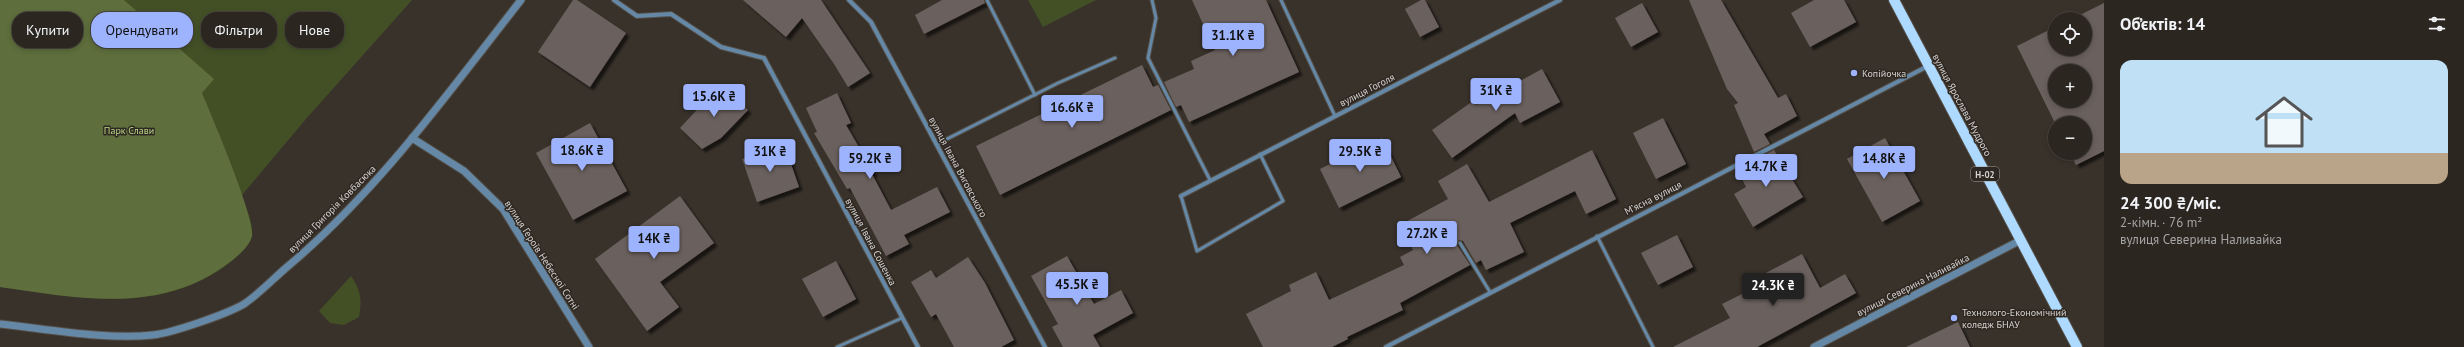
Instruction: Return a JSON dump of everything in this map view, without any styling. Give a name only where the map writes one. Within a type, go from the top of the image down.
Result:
[{"type":"main road","name":"вулиця Ярослава Мудрого","points":[[1894,0],[2077,347]]},
{"type":"street","name":"вулиця Григорія Ковбасюка","points":[[0,324],[110,335],[153,335],[193,325],[243,304],[311,248],[367,191],[412,138],[521,0]]},
{"type":"street","name":"вулиця Івана Сошенка","points":[[614,0],[637,16],[671,14],[721,47],[764,58],[918,347]]},
{"type":"street","name":"вулиця Івана Виговського","points":[[849,0],[871,22],[1045,347]]},
{"type":"street","name":"вулиця Гоголя","points":[[1181,196],[1560,0]]},
{"type":"street","name":"Мʼясна вулиця","points":[[1386,347],[1597,236],[1928,66]]},
{"type":"street","name":"вулиця Героїв Небесної Сотні","points":[[412,138],[464,171],[503,209],[589,347]]},
{"type":"street","name":"вулиця Северина Наливайка","points":[[1814,347],[2020,240]]},
{"type":"lane","points":[[987,0],[1035,95]]},
{"type":"lane","points":[[1152,0],[1156,18],[1148,58],[1210,180]]},
{"type":"lane","points":[[1281,0],[1334,116]]},
{"type":"lane","points":[[937,144],[1035,95],[1115,58]]},
{"type":"lane","points":[[1181,196],[1197,251],[1283,201],[1260,154]]},
{"type":"lane","points":[[1597,236],[1653,347]]},
{"type":"lane","points":[[1460,243],[1490,292]]},
{"type":"lane","points":[[837,347],[902,318]]},
{"type":"green space","name":"Парк Слави","points":[[0,0],[412,0],[306,119],[242,195],[251,220],[251,240],[241,253],[224,267],[198,282],[171,292],[143,297],[115,299],[87,298],[0,287]]},
{"type":"green space","name":"Парк Слави","points":[[0,0],[124,0],[138,12],[91,12],[91,48],[179,48],[214,79],[202,93],[232,166],[247,209],[252,236],[248,245],[223,267],[197,282],[171,292],[143,297],[115,299],[57,295],[0,287]]},
{"type":"green space","points":[[1028,0],[1096,0],[1043,27]]},
{"type":"green space","points":[[351,276],[360,295],[359,317],[344,325],[330,323],[319,311]]},
{"type":"building","points":[[573,0],[577,0],[626,33],[590,87],[538,52]]},
{"type":"building","points":[[743,0],[821,0],[870,73],[848,87],[802,18],[786,37]]},
{"type":"building","points":[[942,0],[984,0],[985,3],[924,34],[915,15]]},
{"type":"building","points":[[1192,0],[1266,0],[1299,72],[1189,122],[1181,105],[1176,107],[1164,82],[1194,69],[1191,61],[1215,50]]},
{"type":"building","points":[[1421,0],[1425,0],[1439,27],[1420,37],[1405,9]]},
{"type":"building","points":[[1689,0],[1721,0],[1778,98],[1786,94],[1797,116],[1764,134],[1770,144],[1754,152],[1734,105],[1738,103],[1727,89]]},
{"type":"building","points":[[1814,0],[1844,0],[1856,22],[1810,47],[1791,13]]},
{"type":"building","points":[[1642,3],[1658,32],[1631,47],[1615,18]]},
{"type":"building","points":[[2104,3],[2104,151],[2092,157],[2092,116],[2052,116],[2017,46],[2048,30],[2048,56],[2092,56],[2092,12],[2086,12]]},
{"type":"building","points":[[1142,65],[1153,87],[1158,85],[1171,110],[1000,195],[976,146]]},
{"type":"building","points":[[1542,69],[1560,102],[1520,123],[1515,113],[1452,158],[1432,130],[1473,101],[1476,105]]},
{"type":"building","points":[[721,84],[748,110],[721,138],[702,149],[680,128]]},
{"type":"building","points":[[837,93],[851,123],[846,125],[874,173],[872,174],[891,210],[937,187],[950,212],[904,235],[909,244],[886,256],[850,188],[847,189],[814,133],[817,132],[806,108]]},
{"type":"building","points":[[1663,118],[1686,164],[1656,179],[1633,133]]},
{"type":"building","points":[[590,123],[627,191],[573,220],[536,153]]},
{"type":"building","points":[[1382,138],[1401,177],[1339,208],[1320,169]]},
{"type":"building","points":[[1885,138],[1920,201],[1882,222],[1847,159]]},
{"type":"building","points":[[784,144],[799,187],[757,202],[742,159]]},
{"type":"building","points":[[1592,150],[1616,199],[1586,214],[1575,191],[1510,223],[1524,252],[1486,270],[1481,260],[1476,263],[1463,241],[1459,240],[1457,245],[1470,265],[1400,303],[1403,310],[1347,337],[1348,339],[1332,347],[1263,347],[1246,314],[1291,291],[1289,285],[1316,272],[1329,300],[1404,265],[1400,257],[1413,250],[1400,225],[1448,199],[1438,181],[1467,164],[1489,202]]},
{"type":"building","points":[[1774,150],[1803,197],[1753,227],[1734,194],[1746,187],[1737,169]]},
{"type":"building","points":[[2074,160],[2086,160],[2076,165]]},
{"type":"building","points":[[680,196],[714,243],[660,282],[679,307],[647,331],[595,259]]},
{"type":"building","points":[[1677,235],[1693,267],[1658,285],[1641,253]]},
{"type":"building","points":[[1802,254],[1820,288],[1845,274],[1856,293],[1757,347],[1673,347],[1730,318],[1722,304],[1764,283],[1760,276]]},
{"type":"building","points":[[1067,256],[1094,304],[1121,290],[1133,313],[1093,335],[1100,347],[1063,347],[1052,327],[1058,324],[1031,276]]},
{"type":"building","points":[[968,257],[985,283],[1014,340],[1001,347],[954,347],[936,314],[931,317],[911,282],[931,270],[936,278]]},
{"type":"building","points":[[836,261],[856,299],[823,317],[802,279]]},
{"type":"building","points":[[1958,322],[1970,347],[1906,347]]},
{"type":"place","name":"Копійочка","points":[[1854,73]]},
{"type":"place","name":"Технолого-Економічний коледж БНАУ","points":[[1954,318]]}]
